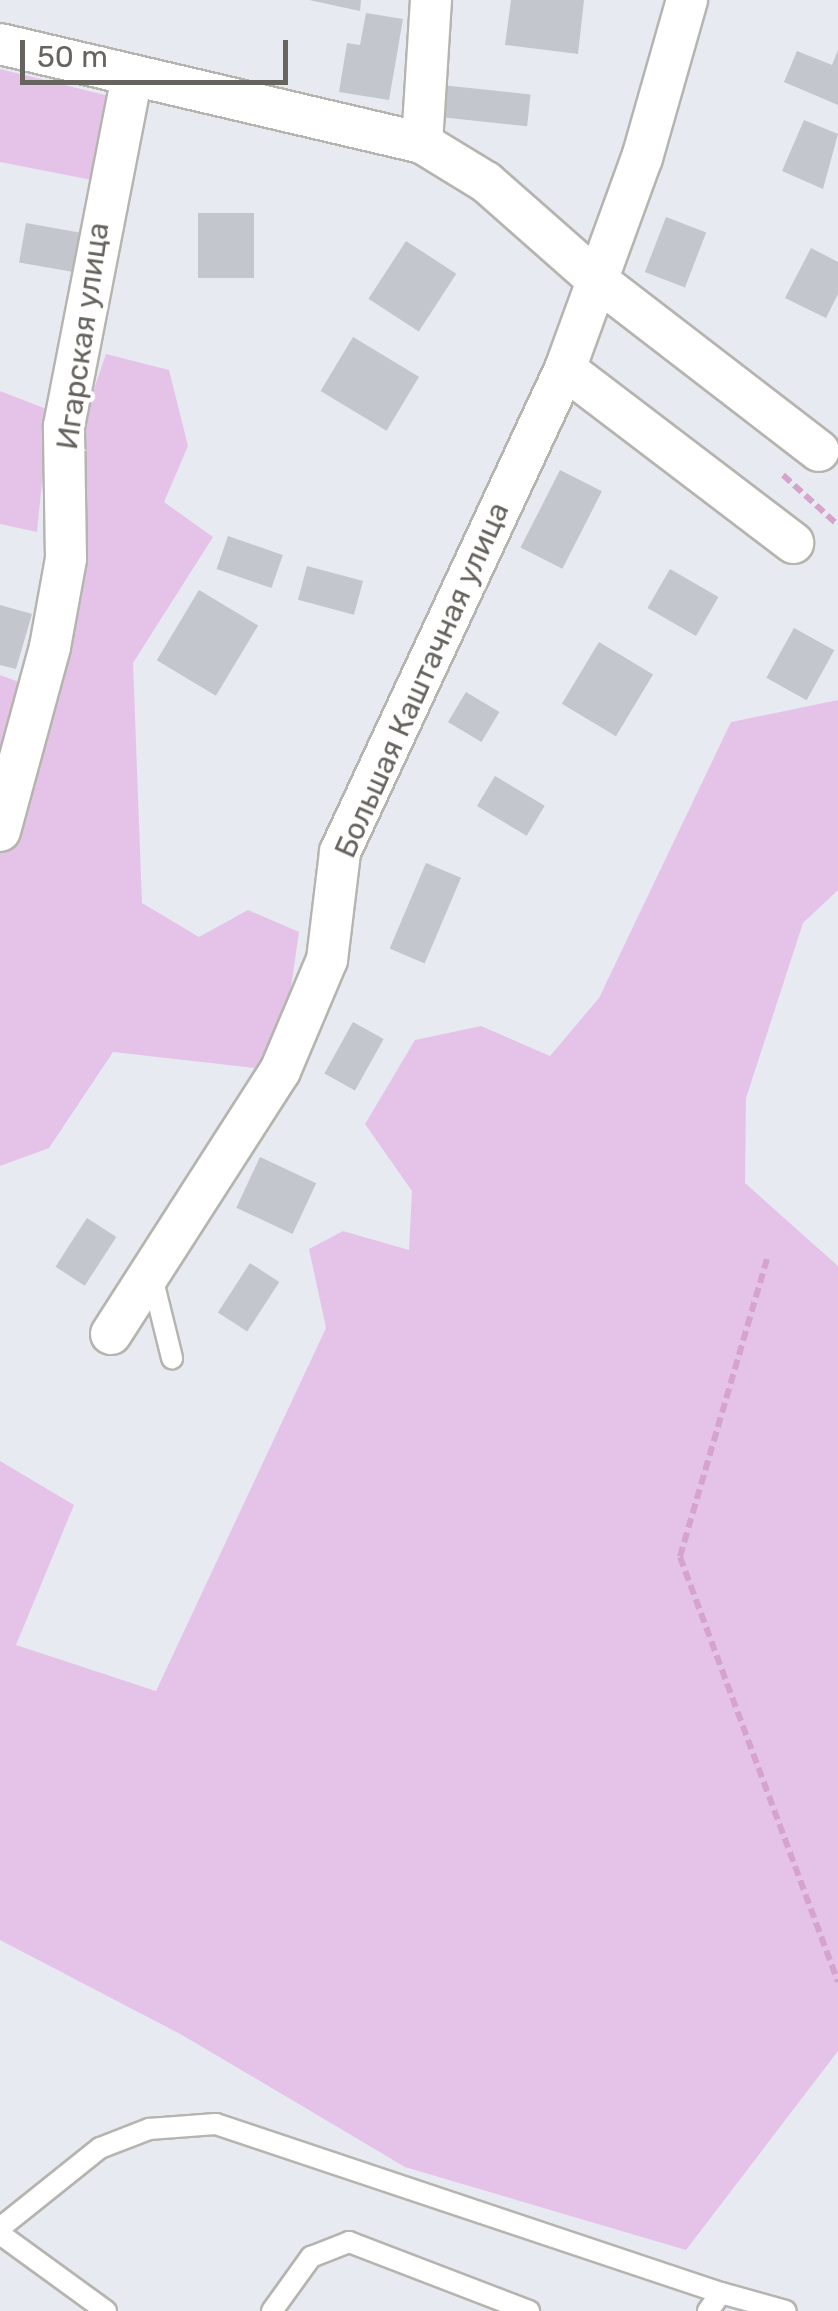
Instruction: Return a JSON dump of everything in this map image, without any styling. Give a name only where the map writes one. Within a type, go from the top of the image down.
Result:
[{"type":"street","points":[[422,143],[431,0]]},
{"type":"street","name":"Большая Каштачная улица","points":[[111,1334],[280,1070],[328,960],[340,852],[566,369],[687,0]]},
{"type":"street","points":[[0,44],[422,143],[486,182],[597,280],[820,452]]},
{"type":"street","name":"Игарская улица","points":[[0,832],[50,647],[66,560],[64,426],[132,76]]},
{"type":"street","points":[[566,369],[793,543]]},
{"type":"lane","points":[[150,1270],[172,1358]]},
{"type":"lane","points":[[106,2311],[0,2231],[100,2148],[148,2129],[216,2124],[714,2302],[786,2311]]},
{"type":"lane","points":[[272,2311],[311,2257],[350,2242],[529,2311]]},
{"type":"path","points":[[783,475],[838,525]]},
{"type":"path","points":[[766,1259],[680,1557],[838,1982]]},
{"type":"shaded area","points":[[0,69],[113,97],[97,181],[0,162]]},
{"type":"shaded area","points":[[106,354],[169,370],[188,446],[164,502],[213,537],[133,663],[142,903],[199,937],[248,910],[299,932],[285,1028],[255,1068],[113,1052],[49,1148],[0,1166],[0,675],[27,685],[82,424]]},
{"type":"shaded area","points":[[0,391],[49,410],[37,532],[0,524]]},
{"type":"shaded area","points":[[838,700],[838,890],[803,923],[746,1098],[745,1183],[838,1266],[838,2051],[686,2250],[405,2167],[182,2035],[0,1940],[0,1461],[74,1505],[16,1645],[156,1691],[326,1328],[309,1249],[343,1231],[409,1250],[412,1191],[365,1124],[415,1040],[481,1026],[550,1056],[599,998],[731,722]]},
{"type":"building","points":[[309,0],[361,0],[360,11]]},
{"type":"building","points":[[511,0],[584,0],[578,54],[505,45]]},
{"type":"building","points":[[366,13],[403,19],[389,100],[339,92],[347,43],[360,45]]},
{"type":"building","points":[[838,50],[838,105],[784,82],[797,51],[832,65]]},
{"type":"building","points":[[441,85],[531,94],[527,126],[438,117]]},
{"type":"building","points":[[804,120],[838,134],[823,189],[782,171]]},
{"type":"building","points":[[198,213],[254,213],[254,278],[198,278]]},
{"type":"building","points":[[666,217],[706,232],[685,287],[645,272]]},
{"type":"building","points":[[26,223],[79,232],[72,272],[19,262]]},
{"type":"building","points":[[406,241],[456,274],[419,332],[368,299]]},
{"type":"building","points":[[811,248],[838,262],[838,294],[826,318],[785,298]]},
{"type":"building","points":[[353,337],[419,377],[387,431],[321,391]]},
{"type":"building","points":[[560,470],[602,491],[562,569],[521,548]]},
{"type":"building","points":[[228,536],[283,555],[271,588],[217,569]]},
{"type":"building","points":[[307,566],[363,581],[354,615],[298,600]]},
{"type":"building","points":[[670,569],[718,597],[696,636],[648,608]]},
{"type":"building","points":[[199,590],[258,626],[216,696],[157,660]]},
{"type":"building","points":[[0,605],[32,614],[16,669],[0,665]]},
{"type":"building","points":[[794,628],[834,650],[807,700],[766,678]]},
{"type":"building","points":[[599,642],[653,674],[616,736],[562,704]]},
{"type":"building","points":[[466,692],[499,712],[481,742],[448,722]]},
{"type":"building","points":[[495,776],[545,806],[527,836],[477,806]]},
{"type":"building","points":[[426,863],[461,878],[425,963],[390,949]]},
{"type":"building","points":[[353,1022],[384,1039],[355,1091],[324,1074]]},
{"type":"building","points":[[260,1157],[316,1183],[293,1234],[236,1208]]},
{"type":"building","points":[[87,1218],[116,1237],[85,1286],[55,1267]]},
{"type":"building","points":[[250,1263],[279,1282],[247,1332],[218,1312]]}]
